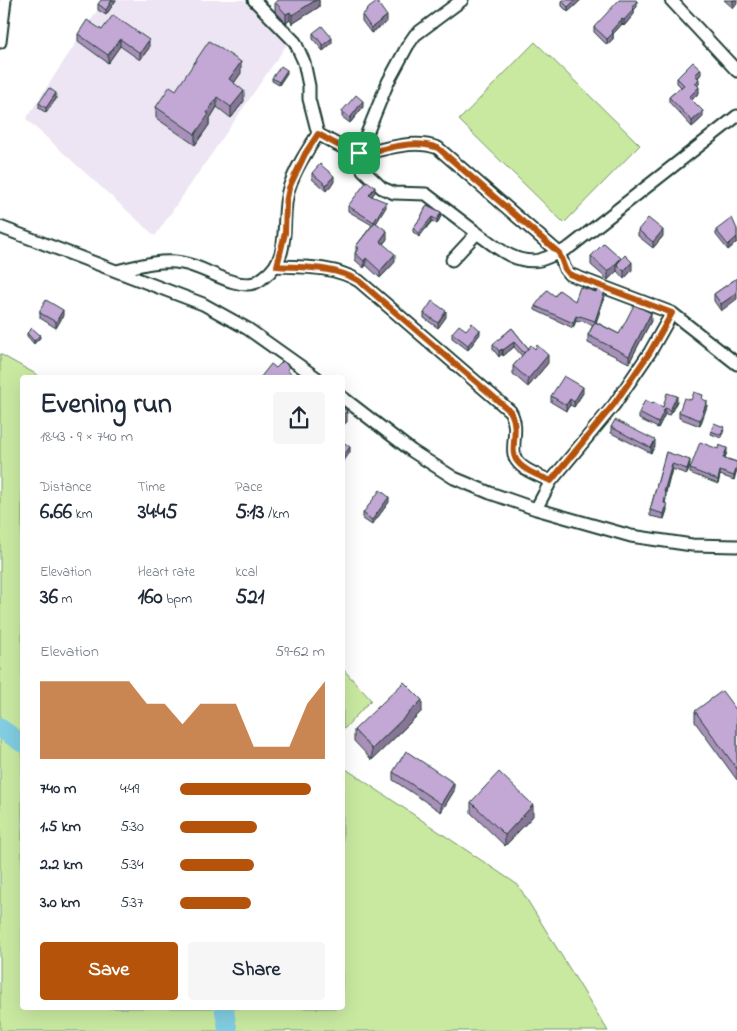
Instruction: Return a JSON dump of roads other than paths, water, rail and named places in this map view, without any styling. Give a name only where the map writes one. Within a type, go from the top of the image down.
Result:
[{"type":"street","points":[[0,42],[5,0]]},
{"type":"street","points":[[118,271],[146,264],[181,262],[244,284],[256,282],[277,266],[285,233],[286,203],[289,188],[305,154],[318,134],[309,99],[304,62],[295,42],[254,0]]},
{"type":"street","points":[[462,0],[415,35],[408,45],[388,82],[359,153],[360,163],[363,170],[382,188],[394,193],[426,194],[508,255],[522,260],[539,260],[570,247],[737,116]]},
{"type":"street","points":[[671,0],[737,71]]},
{"type":"street","points":[[318,134],[350,151],[359,153],[412,144],[428,144],[438,148],[559,253],[569,274],[672,313],[737,364]]},
{"type":"street","points":[[0,227],[204,304],[248,328],[313,375]]},
{"type":"street","points":[[452,260],[477,233]]},
{"type":"street","points":[[277,266],[336,271],[349,275],[359,281],[510,411],[516,422],[513,450],[517,461],[524,468],[551,481]]},
{"type":"street","points":[[536,509],[551,481],[614,404],[650,352],[672,313]]},
{"type":"street","points":[[345,399],[412,451],[454,478],[536,509],[631,536],[692,545],[737,546]]},
{"type":"waterway","points":[[0,728],[20,742]]},
{"type":"waterway","points":[[224,1010],[228,1031]]}]
